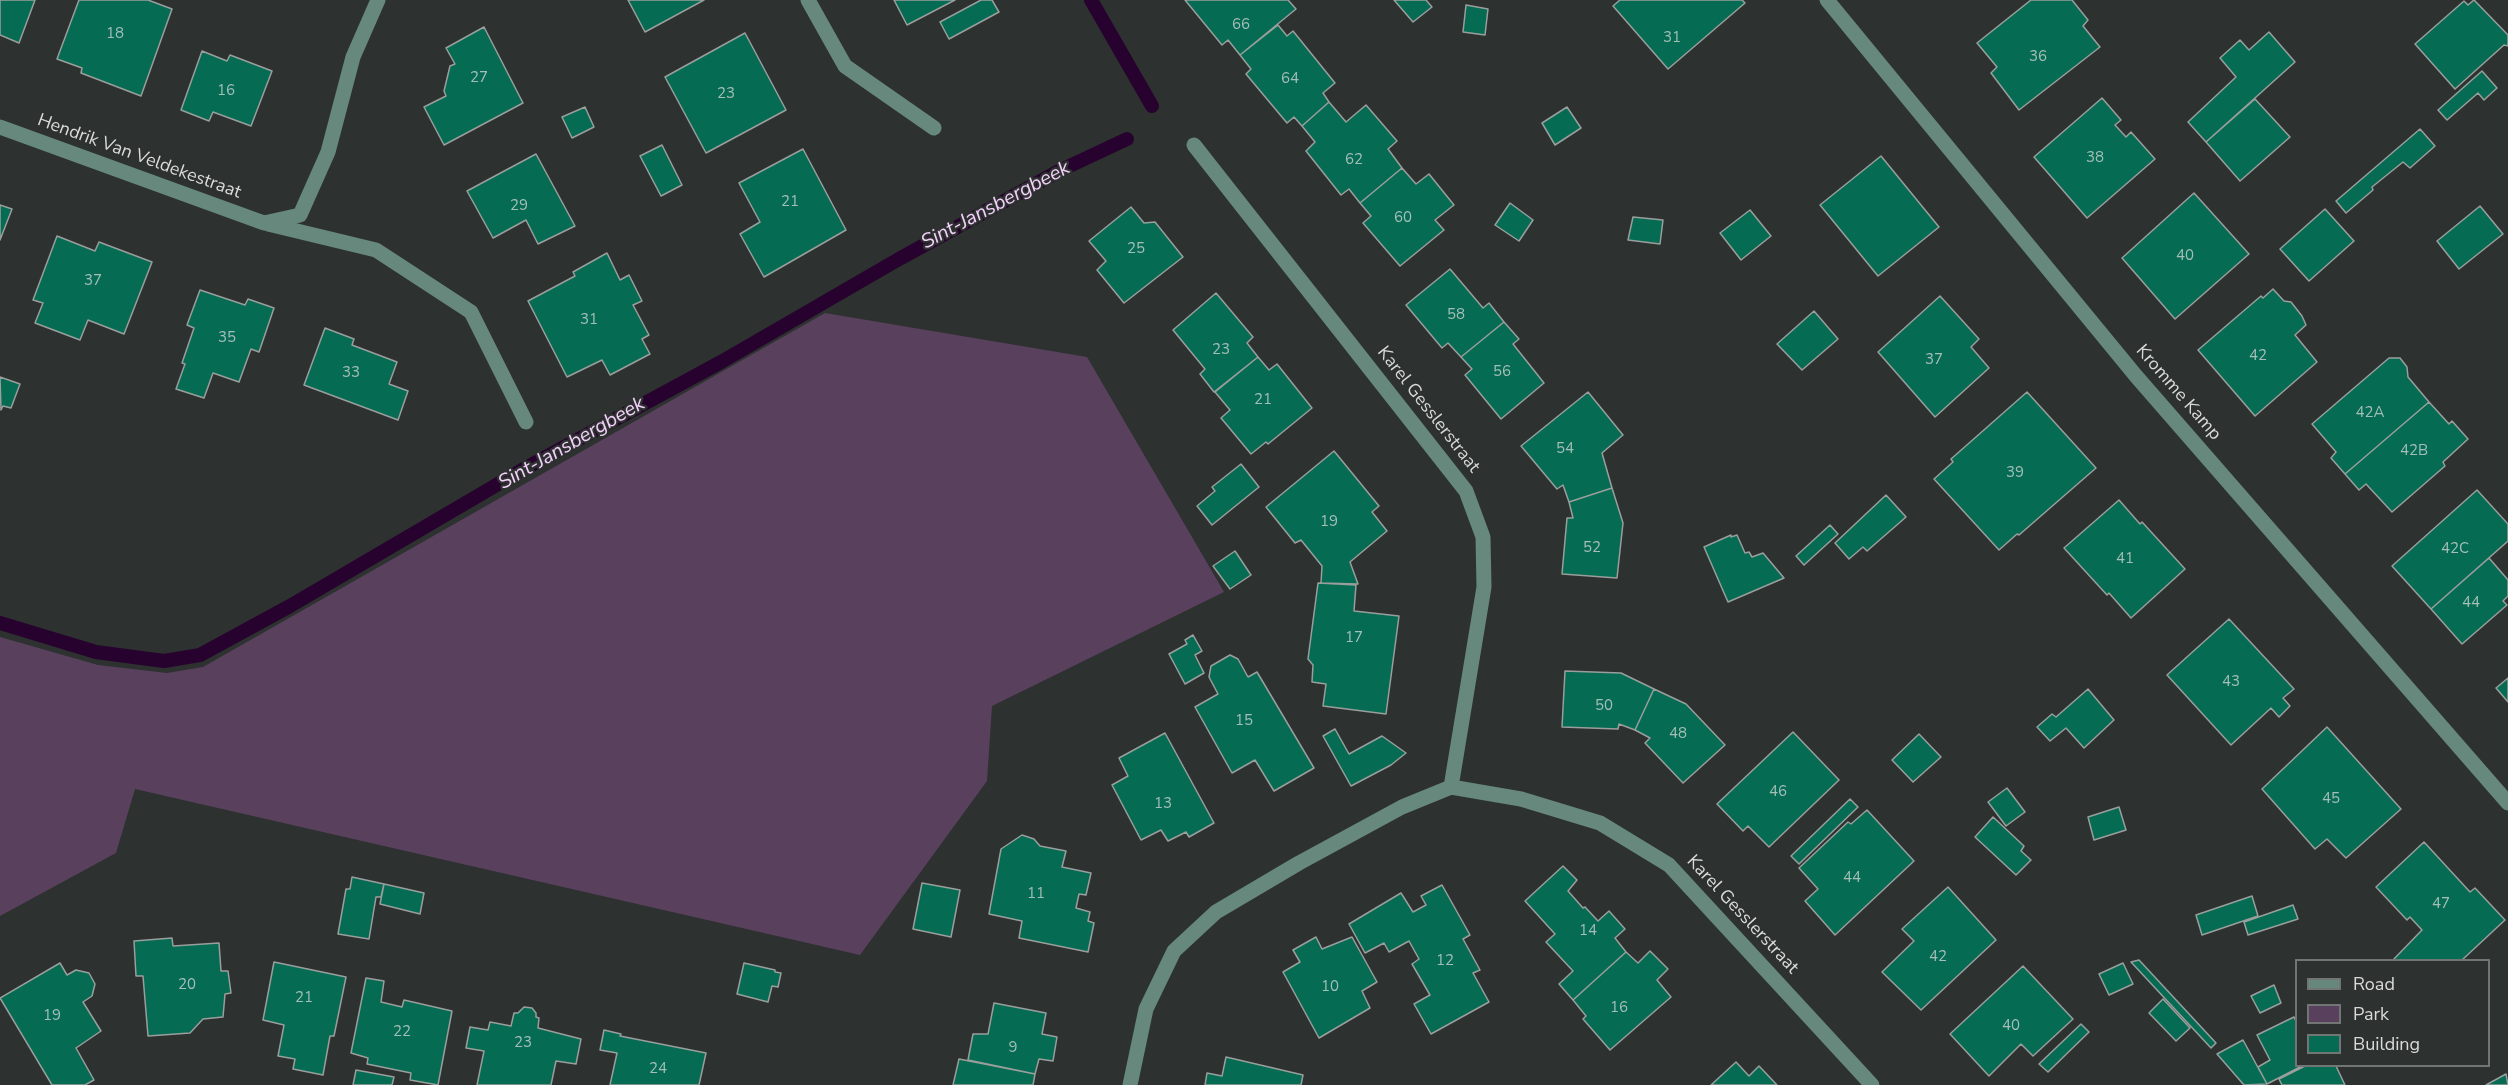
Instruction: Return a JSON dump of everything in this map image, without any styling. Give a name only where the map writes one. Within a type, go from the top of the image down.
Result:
[{"type":"street","points":[[264,223],[300,215],[328,152],[352,57],[378,0]]},
{"type":"street","points":[[808,0],[845,66],[934,128]]},
{"type":"street","name":"Kromme Kamp","points":[[1827,0],[2136,376],[2508,803]]},
{"type":"street","name":"Hendrik Van Veldekestraat","points":[[0,127],[264,223],[376,250],[471,312],[526,422]]},
{"type":"street","name":"Karel Gesslerstraat","points":[[1194,146],[1466,491],[1483,537],[1484,587],[1450,787],[1521,799],[1600,823],[1669,865],[1872,1085]]},
{"type":"street","points":[[1130,1085],[1146,1008],[1174,951],[1216,912],[1288,869],[1402,807],[1450,787]]},
{"type":"green space","points":[[825,313],[1087,357],[1224,592],[992,706],[987,781],[860,955],[135,789],[116,853],[0,916],[0,637],[98,665],[167,673],[203,667]]},
{"type":"building","points":[[0,0],[35,0],[19,43],[0,35]]},
{"type":"building","points":[[79,0],[148,0],[172,9],[141,96],[81,73],[82,68],[57,59]]},
{"type":"building","points":[[628,0],[704,0],[645,32]]},
{"type":"building","points":[[894,0],[955,0],[907,25]]},
{"type":"building","points":[[981,0],[992,0],[999,12],[949,39],[940,22]]},
{"type":"building","points":[[1185,0],[1288,0],[1296,9],[1240,55],[1228,40],[1222,45]]},
{"type":"building","points":[[1394,0],[1426,0],[1432,7],[1413,22]]},
{"type":"building","points":[[1620,0],[1742,0],[1745,3],[1668,69],[1613,6]]},
{"type":"building","points":[[2031,0],[2072,0],[2088,20],[2083,26],[2100,47],[2019,110],[1991,73],[1997,67],[1977,43]]},
{"type":"building","points":[[2474,0],[2508,35],[2508,46],[2504,45],[2455,89],[2415,44],[2464,1],[2468,5]]},
{"type":"building","points":[[1466,5],[1488,9],[1485,35],[1463,32]]},
{"type":"building","points":[[1278,25],[1287,36],[1293,31],[1335,83],[1323,93],[1329,102],[1302,126],[1294,117],[1287,123],[1246,74],[1251,69],[1240,55]]},
{"type":"building","points":[[484,27],[523,103],[444,145],[424,107],[446,96],[444,91],[450,66],[455,64],[446,48]]},
{"type":"building","points":[[2269,32],[2295,62],[2206,142],[2188,122],[2236,77],[2220,58],[2240,40],[2249,50]]},
{"type":"building","points":[[745,33],[786,110],[706,153],[665,77]]},
{"type":"building","points":[[202,51],[227,61],[230,55],[272,71],[251,126],[213,112],[209,121],[181,110]]},
{"type":"building","points":[[2482,71],[2497,88],[2484,100],[2478,93],[2447,120],[2438,110]]},
{"type":"building","points":[[2102,98],[2121,120],[2115,125],[2126,137],[2131,132],[2155,159],[2087,218],[2034,157]]},
{"type":"building","points":[[2255,99],[2290,137],[2240,181],[2206,142]]},
{"type":"building","points":[[1329,102],[1346,122],[1366,105],[1397,141],[1388,149],[1402,168],[1360,203],[1349,189],[1341,195],[1306,151],[1315,142],[1302,126]]},
{"type":"building","points":[[585,107],[594,127],[572,138],[562,117]]},
{"type":"building","points":[[1567,107],[1581,128],[1555,145],[1542,123]]},
{"type":"building","points":[[2420,129],[2435,146],[2410,168],[2403,162],[2372,187],[2373,190],[2346,213],[2336,201]]},
{"type":"building","points":[[662,145],[682,185],[661,196],[640,156]]},
{"type":"building","points":[[803,149],[846,230],[764,277],[740,234],[760,222],[739,183]]},
{"type":"building","points":[[536,154],[575,226],[538,244],[526,220],[493,238],[467,191]]},
{"type":"building","points":[[1881,156],[1939,227],[1878,276],[1820,205]]},
{"type":"building","points":[[1402,168],[1416,184],[1429,174],[1454,205],[1435,220],[1444,230],[1400,266],[1363,223],[1371,216],[1360,203]]},
{"type":"building","points":[[2194,193],[2249,254],[2175,319],[2122,258]]},
{"type":"building","points":[[1510,203],[1533,220],[1519,241],[1495,225]]},
{"type":"building","points":[[0,205],[12,209],[0,240]]},
{"type":"building","points":[[2480,206],[2503,234],[2459,269],[2437,241]]},
{"type":"building","points":[[1131,207],[1144,223],[1155,222],[1183,257],[1124,303],[1097,270],[1106,261],[1089,241]]},
{"type":"building","points":[[2325,209],[2354,241],[2309,281],[2280,249]]},
{"type":"building","points":[[1750,210],[1771,236],[1741,260],[1720,233]]},
{"type":"building","points":[[1633,217],[1663,220],[1660,244],[1628,240]]},
{"type":"building","points":[[57,236],[95,251],[99,242],[152,262],[124,334],[88,320],[80,340],[35,323],[43,303],[33,300]]},
{"type":"building","points":[[607,253],[620,280],[629,275],[642,301],[633,305],[649,335],[642,339],[650,354],[610,375],[602,360],[567,377],[528,301],[575,276],[573,272]]},
{"type":"building","points":[[1450,269],[1483,308],[1489,303],[1504,322],[1461,357],[1448,343],[1442,348],[1406,305]]},
{"type":"building","points":[[2273,289],[2284,301],[2291,302],[2302,316],[2306,325],[2295,335],[2317,362],[2255,416],[2198,350],[2261,296],[2263,298]]},
{"type":"building","points":[[200,290],[245,305],[248,299],[274,308],[259,352],[251,349],[239,382],[213,373],[204,398],[176,389],[194,328],[187,325]]},
{"type":"building","points":[[1216,293],[1253,337],[1247,343],[1258,357],[1214,392],[1200,374],[1205,369],[1173,330]]},
{"type":"building","points":[[1940,296],[1979,339],[1971,347],[1989,368],[1935,417],[1878,352]]},
{"type":"building","points":[[1814,311],[1838,339],[1802,370],[1777,344]]},
{"type":"building","points":[[1504,322],[1519,339],[1513,344],[1544,383],[1501,419],[1465,375],[1472,369],[1461,357]]},
{"type":"building","points":[[325,328],[354,339],[352,345],[397,362],[389,384],[408,391],[398,420],[304,385]]},
{"type":"building","points":[[1258,357],[1269,370],[1277,364],[1312,408],[1268,444],[1266,442],[1251,454],[1221,418],[1230,410],[1215,392]]},
{"type":"building","points":[[2389,358],[2400,358],[2407,367],[2408,377],[2429,402],[2345,474],[2331,458],[2336,452],[2312,424]]},
{"type":"building","points":[[0,377],[20,384],[11,408],[3,406],[1,410]]},
{"type":"building","points":[[1588,392],[1623,435],[1602,453],[1612,488],[1569,502],[1563,485],[1557,489],[1521,446]]},
{"type":"building","points":[[2027,392],[2096,468],[1999,550],[1934,479],[1953,462],[1951,459]]},
{"type":"building","points":[[2429,402],[2449,424],[2452,421],[2468,439],[2443,462],[2445,466],[2392,512],[2366,484],[2359,490],[2345,474]]},
{"type":"building","points":[[1334,451],[1379,506],[1372,512],[1387,531],[1350,562],[1358,584],[1321,583],[1322,566],[1301,540],[1295,543],[1266,507]]},
{"type":"building","points":[[1241,464],[1259,487],[1212,525],[1197,506],[1215,491],[1212,487]]},
{"type":"building","points":[[1612,488],[1623,523],[1617,578],[1562,574],[1567,518],[1573,518],[1569,502]]},
{"type":"building","points":[[2477,490],[2508,524],[2508,541],[2431,609],[2392,566]]},
{"type":"building","points":[[1886,495],[1906,517],[1867,551],[1863,547],[1849,559],[1835,543]]},
{"type":"building","points":[[2119,500],[2185,569],[2131,618],[2064,548]]},
{"type":"building","points":[[1830,525],[1838,534],[1804,565],[1796,556]]},
{"type":"building","points":[[1731,535],[1731,537],[1737,535],[1745,553],[1749,552],[1752,557],[1763,553],[1784,578],[1728,602],[1704,547]]},
{"type":"building","points":[[1235,551],[1251,575],[1230,589],[1213,566]]},
{"type":"building","points":[[2489,558],[2508,580],[2508,596],[2503,601],[2507,605],[2462,644],[2431,609]]},
{"type":"building","points":[[1318,583],[1356,585],[1354,611],[1399,616],[1386,714],[1323,706],[1326,684],[1312,682],[1313,665],[1308,659]]},
{"type":"building","points":[[2229,619],[2294,689],[2283,698],[2290,706],[2279,717],[2271,708],[2231,745],[2167,675]]},
{"type":"building","points":[[1193,635],[1202,651],[1195,655],[1204,673],[1185,684],[1169,654],[1187,644],[1185,640]]},
{"type":"building","points":[[1230,655],[1238,659],[1248,677],[1257,672],[1314,768],[1274,791],[1255,760],[1232,773],[1195,707],[1218,694],[1209,677],[1211,666]]},
{"type":"building","points":[[1565,671],[1621,673],[1654,689],[1635,730],[1619,724],[1618,729],[1562,727]]},
{"type":"building","points":[[2508,678],[2508,702],[2496,688]]},
{"type":"building","points":[[1654,689],[1686,704],[1725,745],[1683,783],[1645,743],[1650,738],[1635,730]]},
{"type":"building","points":[[2088,689],[2114,720],[2084,748],[2066,728],[2050,741],[2037,727],[2052,714],[2056,717]]},
{"type":"building","points":[[2327,727],[2401,809],[2346,858],[2327,839],[2315,849],[2262,789]]},
{"type":"building","points":[[1335,729],[1349,754],[1382,736],[1406,753],[1391,765],[1351,786],[1323,736]]},
{"type":"building","points":[[1793,732],[1839,780],[1769,847],[1748,826],[1743,831],[1717,804]]},
{"type":"building","points":[[1165,733],[1214,823],[1189,837],[1186,832],[1168,841],[1161,830],[1141,840],[1112,785],[1128,776],[1119,758]]},
{"type":"building","points":[[1919,734],[1941,757],[1913,782],[1892,760]]},
{"type":"building","points":[[2007,788],[2025,812],[2006,826],[1988,802]]},
{"type":"building","points":[[1850,799],[1858,807],[1799,864],[1791,856]]},
{"type":"building","points":[[2119,807],[2126,830],[2094,840],[2088,817]]},
{"type":"building","points":[[1867,810],[1914,861],[1835,935],[1805,901],[1818,889],[1799,868],[1848,822],[1851,824]]},
{"type":"building","points":[[1993,817],[2024,846],[2021,851],[2031,860],[2016,875],[1975,837]]},
{"type":"building","points":[[1022,835],[1034,839],[1040,846],[1066,851],[1062,867],[1091,873],[1086,895],[1079,894],[1076,908],[1090,912],[1088,921],[1094,923],[1088,952],[1019,938],[1022,921],[989,914],[1001,849]]},
{"type":"building","points":[[2424,842],[2470,892],[2475,888],[2505,920],[2463,959],[2394,959],[2422,930],[2410,917],[2407,920],[2376,887]]},
{"type":"building","points":[[1563,866],[1577,880],[1568,891],[1583,908],[1585,907],[1598,921],[1609,911],[1625,929],[1615,938],[1626,952],[1573,1000],[1559,984],[1573,971],[1546,942],[1555,934],[1525,901]]},
{"type":"building","points":[[352,877],[384,884],[381,897],[376,897],[369,939],[338,934],[346,889],[350,889]]},
{"type":"building","points":[[922,883],[960,890],[951,937],[913,929]]},
{"type":"building","points":[[384,884],[424,893],[420,914],[380,904]]},
{"type":"building","points":[[1442,885],[1470,935],[1463,939],[1480,970],[1473,973],[1489,1002],[1431,1034],[1414,1004],[1430,995],[1412,964],[1419,959],[1409,941],[1389,952],[1384,943],[1365,953],[1349,924],[1401,893],[1413,912],[1426,905],[1421,896]]},
{"type":"building","points":[[1948,887],[1996,940],[1921,1010],[1882,972],[1914,941],[1902,929]]},
{"type":"building","points":[[2252,896],[2258,916],[2202,935],[2196,915]]},
{"type":"building","points":[[2293,905],[2298,919],[2248,935],[2244,922]]},
{"type":"building","points":[[1316,937],[1322,949],[1352,937],[1377,982],[1362,991],[1370,1008],[1319,1038],[1283,972],[1300,962],[1293,950]]},
{"type":"building","points":[[172,938],[173,946],[219,943],[221,971],[228,971],[231,993],[225,994],[223,1017],[203,1019],[190,1033],[148,1036],[143,976],[136,976],[134,941]]},
{"type":"building","points":[[1650,951],[1668,969],[1657,980],[1671,997],[1610,1050],[1583,1019],[1586,1016],[1573,1000],[1626,952],[1638,963]]},
{"type":"building","points":[[2139,960],[2216,1043],[2211,1048],[2131,962]]},
{"type":"building","points":[[274,962],[346,977],[334,1036],[330,1036],[323,1075],[293,1069],[295,1059],[278,1056],[284,1025],[263,1020]]},
{"type":"building","points":[[60,963],[67,975],[76,970],[89,973],[95,984],[92,996],[83,1002],[101,1031],[76,1048],[94,1080],[85,1085],[52,1085],[0,998]]},
{"type":"building","points":[[744,963],[781,973],[778,987],[772,986],[768,1002],[737,994]]},
{"type":"building","points":[[2123,963],[2133,984],[2109,995],[2099,974]]},
{"type":"building","points":[[2023,966],[2073,1019],[2033,1056],[2021,1044],[1989,1076],[1950,1034]]},
{"type":"building","points":[[366,978],[384,981],[381,1002],[402,1007],[404,1000],[452,1011],[438,1085],[410,1080],[411,1073],[367,1064],[368,1058],[351,1053]]},
{"type":"building","points":[[2274,985],[2281,1003],[2260,1013],[2251,996]]},
{"type":"building","points":[[2163,999],[2190,1028],[2176,1041],[2149,1013]]},
{"type":"building","points":[[994,1003],[1046,1013],[1042,1034],[1057,1037],[1053,1061],[1039,1059],[1035,1074],[968,1060],[973,1034],[988,1034]]},
{"type":"building","points":[[524,1007],[532,1008],[536,1013],[536,1017],[539,1018],[538,1028],[581,1039],[576,1064],[556,1061],[551,1085],[477,1085],[484,1051],[466,1048],[470,1027],[488,1030],[490,1022],[511,1026],[514,1013],[518,1013]]},
{"type":"building","points":[[2294,1017],[2295,1067],[2300,1067],[2267,1084],[2258,1067],[2270,1060],[2257,1035]]},
{"type":"building","points":[[2081,1024],[2089,1032],[2048,1072],[2039,1064]]},
{"type":"building","points":[[604,1030],[621,1034],[620,1036],[706,1053],[699,1085],[610,1085],[617,1053],[600,1050]]},
{"type":"building","points":[[2243,1040],[2267,1084],[2244,1085],[2217,1054]]},
{"type":"building","points":[[1226,1057],[1303,1075],[1301,1085],[1205,1085],[1207,1073],[1222,1076]]},
{"type":"building","points":[[959,1059],[1035,1074],[1033,1085],[953,1085]]},
{"type":"building","points":[[1736,1062],[1749,1076],[1759,1066],[1777,1085],[1711,1085]]},
{"type":"building","points":[[2303,1067],[2336,1067],[2345,1085],[2282,1085],[2279,1079]]},
{"type":"building","points":[[356,1070],[394,1077],[392,1085],[353,1085]]},
{"type":"building","points":[[2506,1074],[2508,1085],[2486,1085]]},
{"type":"waterway","name":"Sint-Jansbergbeek","points":[[1091,0],[1152,106]]},
{"type":"waterway","name":"Sint-Jansbergbeek","points":[[0,623],[96,652],[164,661],[200,655],[290,606],[522,470],[721,362],[899,259],[1061,170],[1127,139]]}]
